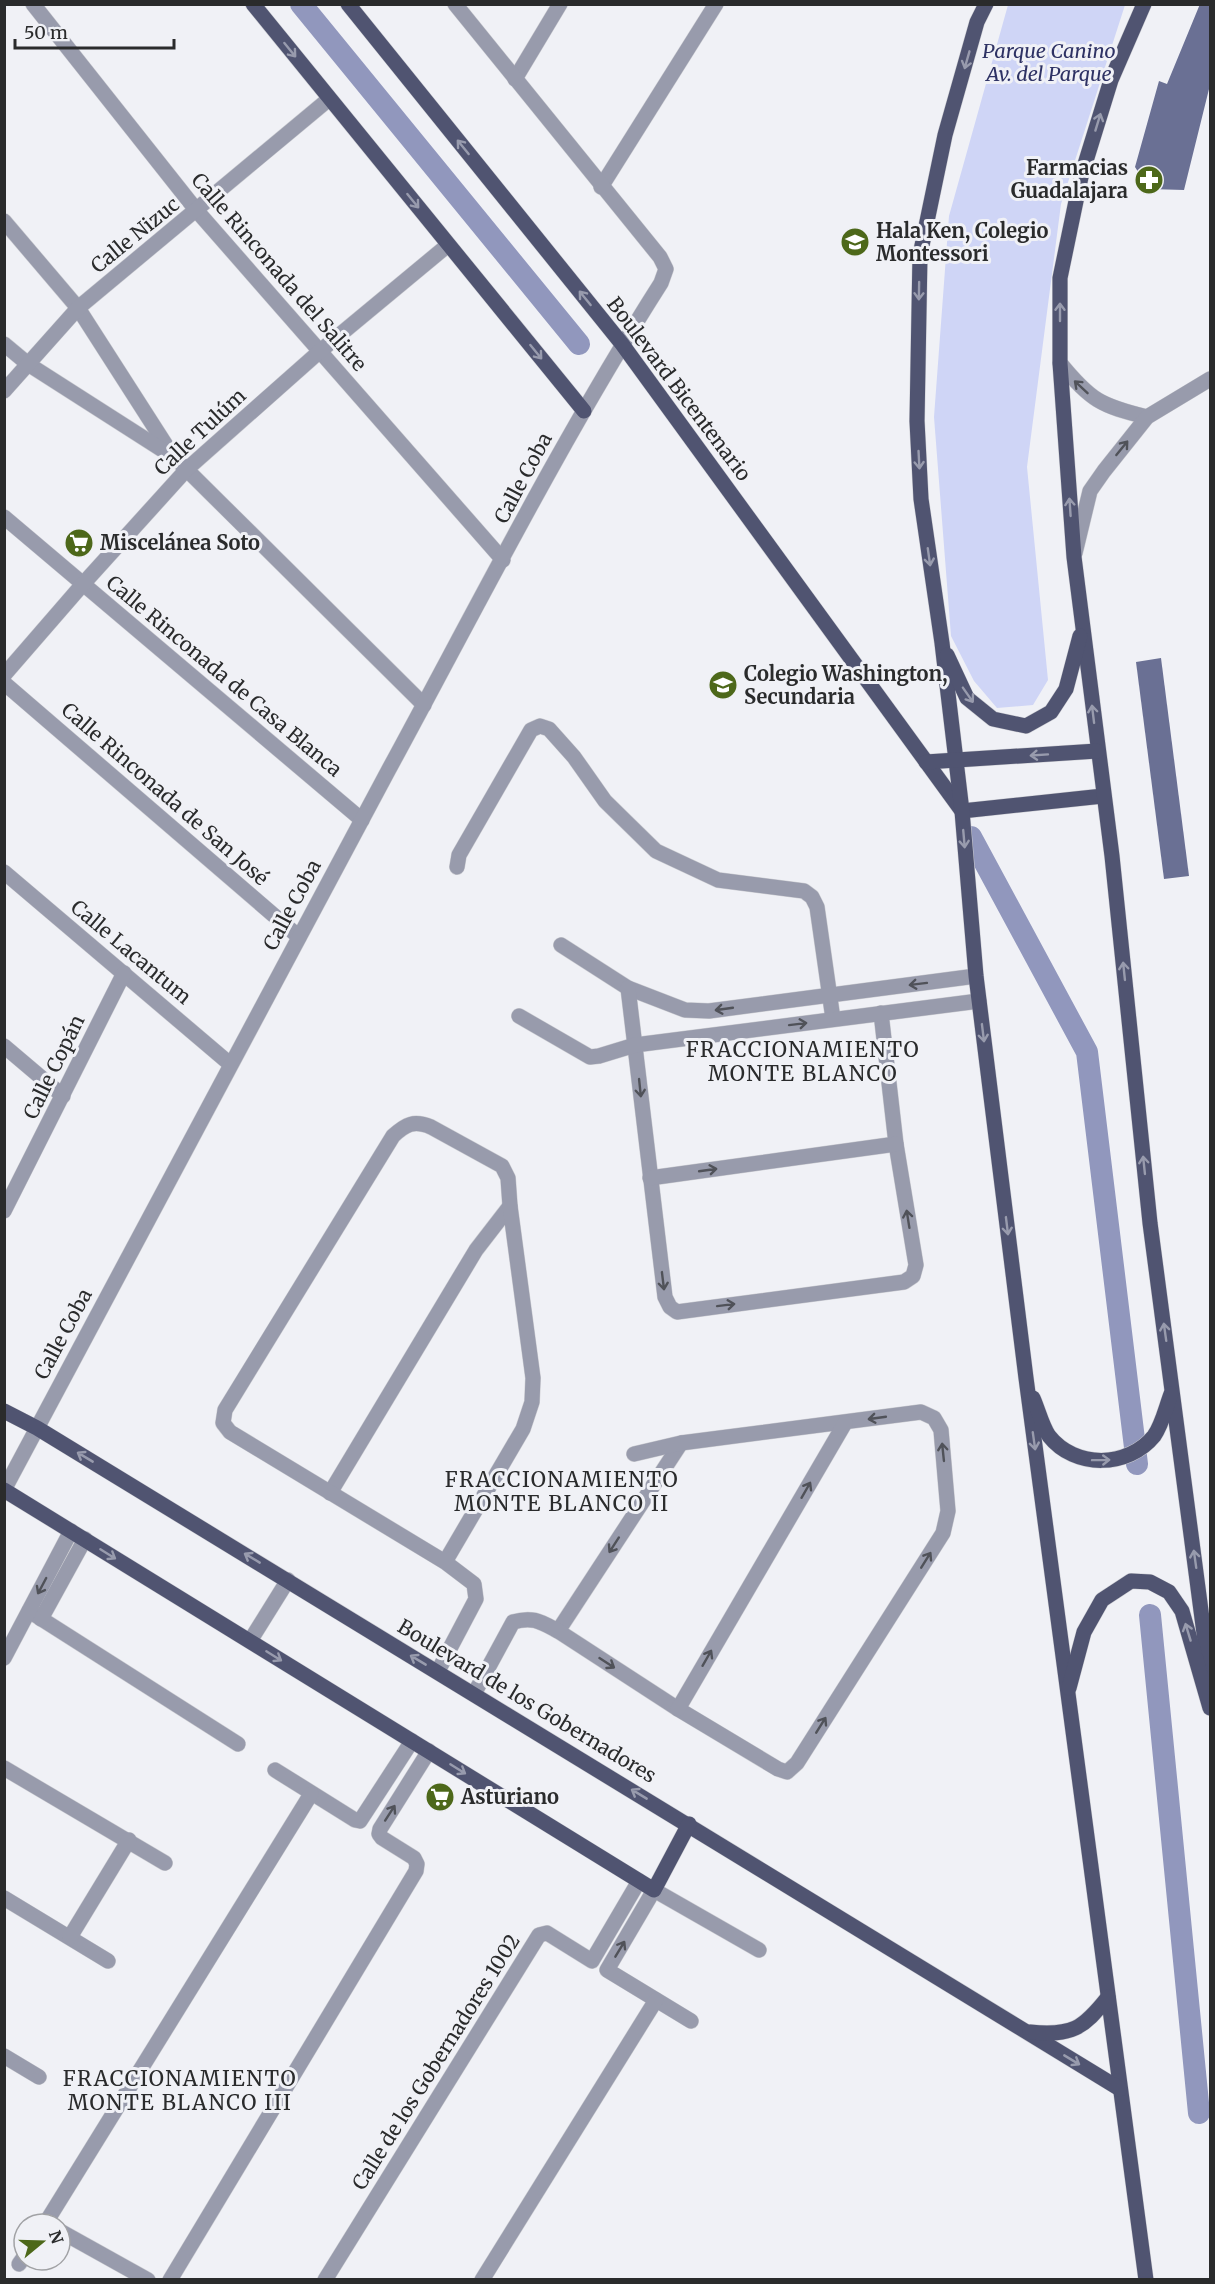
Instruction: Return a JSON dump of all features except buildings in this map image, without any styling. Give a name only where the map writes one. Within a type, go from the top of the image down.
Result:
[{"type":"main road","points":[[253,4],[584,411]]},
{"type":"main road","name":"Boulevard Bicentenario","points":[[348,4],[622,344],[962,811]]},
{"type":"main road","points":[[986,4],[977,22],[945,135],[920,255],[917,421],[921,499],[942,643],[962,811],[976,976],[1026,1378],[1146,2280]]},
{"type":"main road","points":[[1144,4],[1111,80],[1081,177],[1060,278],[1060,363],[1074,557],[1150,1223],[1210,1679]]},
{"type":"main road","points":[[942,643],[967,698],[993,719],[1026,726],[1050,712],[1066,689],[1083,628]]},
{"type":"main road","points":[[926,762],[1097,751]]},
{"type":"main road","points":[[962,811],[1103,796]]},
{"type":"main road","points":[[1026,1378],[1049,1435],[1067,1451],[1089,1460],[1112,1460],[1139,1451],[1155,1434],[1172,1390]]},
{"type":"main road","name":"Boulevard de los Gobernadores","points":[[4,1411],[37,1428],[438,1671],[1120,2089]]},
{"type":"main road","points":[[4,1490],[654,1890],[689,1824]]},
{"type":"main road","points":[[1067,1693],[1084,1632],[1102,1600],[1131,1581],[1150,1582],[1169,1592],[1182,1611],[1210,1708]]},
{"type":"main road","name":"Boulevard de los Gobernadores","points":[[1024,2031],[1048,2033],[1068,2031],[1082,2026],[1108,1997]]},
{"type":"street","name":"Calle Rinconada del Salitre","points":[[33,4],[197,211],[502,560]]},
{"type":"street","points":[[455,4],[602,187],[716,4]]},
{"type":"street","points":[[515,79],[560,4]]},
{"type":"street","name":"Calle Nizuc","points":[[4,391],[78,308],[329,99]]},
{"type":"street","name":"Calle Coba","points":[[4,1490],[230,1064],[502,560],[622,344],[661,283],[666,269],[660,257],[602,187]]},
{"type":"street","points":[[4,221],[78,308],[175,458]]},
{"type":"street","name":"Calle Tulúm","points":[[4,675],[188,469],[319,352],[448,245]]},
{"type":"street","points":[[4,344],[28,364],[175,458],[188,469],[424,705]]},
{"type":"street","points":[[1060,363],[1078,386],[1099,402],[1113,409],[1147,417]]},
{"type":"street","points":[[1074,557],[1090,491],[1104,471],[1147,417],[1210,379]]},
{"type":"street","name":"Calle Rinconada de Casa Blanca","points":[[4,517],[362,820]]},
{"type":"street","name":"Calle Rinconada de San José","points":[[4,683],[299,937]]},
{"type":"street","points":[[457,867],[459,855],[531,730],[540,726],[549,729],[574,757],[605,801],[656,851],[718,880],[804,891],[812,897],[817,907],[833,1019]]},
{"type":"street","name":"Calle Lacantum","points":[[4,872],[230,1064]]},
{"type":"street","points":[[561,945],[628,988],[685,1010],[701,1011],[976,976]]},
{"type":"street","name":"Calle Copán","points":[[4,1211],[123,973]]},
{"type":"street","points":[[628,988],[665,1297],[670,1307],[677,1312],[904,1282],[913,1276],[916,1265],[896,1144],[881,1014]]},
{"type":"street","points":[[519,1016],[590,1057],[635,1045],[979,1001]]},
{"type":"street","points":[[4,1046],[63,1096]]},
{"type":"street","points":[[438,1671],[477,1599],[474,1584],[445,1562],[231,1432],[223,1423],[225,1410],[393,1136],[411,1123],[420,1123],[502,1166],[508,1178],[533,1378],[532,1402],[523,1429],[445,1562]]},
{"type":"street","points":[[650,1178],[896,1144]]},
{"type":"street","points":[[330,1493],[476,1250],[510,1206]]},
{"type":"street","points":[[474,1694],[513,1622],[527,1618],[558,1631],[678,1709],[778,1769],[788,1772],[797,1763],[943,1533],[948,1511],[941,1430],[934,1418],[921,1412],[681,1443],[634,1454]]},
{"type":"street","points":[[678,1709],[845,1423]]},
{"type":"street","points":[[558,1631],[681,1443]]},
{"type":"street","points":[[35,1615],[71,1531]]},
{"type":"street","points":[[4,1658],[85,1539]]},
{"type":"street","points":[[250,1641],[288,1580]]},
{"type":"street","points":[[35,1615],[238,1744]]},
{"type":"street","points":[[275,1770],[311,1794],[360,1821],[412,1741]]},
{"type":"street","points":[[170,2280],[416,1871],[417,1864],[414,1858],[379,1834],[429,1752]]},
{"type":"street","points":[[4,1768],[165,1863]]},
{"type":"street","points":[[53,2212],[311,1794]]},
{"type":"street","points":[[70,1937],[129,1840]]},
{"type":"street","name":"Calle de los Gobernadores 1002","points":[[325,2280],[539,1935],[547,1934],[591,1961],[639,1881]]},
{"type":"street","points":[[691,2021],[607,1970],[654,1890],[759,1950]]},
{"type":"street","points":[[4,1898],[108,1961]]},
{"type":"street","points":[[482,2280],[656,2000]]},
{"type":"street","points":[[4,2056],[39,2077]]},
{"type":"street","points":[[72,2237],[148,2280]]},
{"type":"green space","name":"Parque Canino Av. del Parque","points":[[1008,5],[1125,5],[1061,204],[1027,467],[1048,680],[1033,705],[997,708],[974,681],[951,636],[934,417],[949,216]]},
{"type":"waterway","points":[[301,4],[579,344]]},
{"type":"waterway","points":[[971,837],[1087,1052],[1137,1464]]},
{"type":"waterway","points":[[1150,1615],[1199,2113]]},
{"type":"place","name":"Farmacias Guadalajara","points":[[1149,180]]},
{"type":"place","name":"Hala Ken, Colegio Montessori","points":[[855,242]]},
{"type":"place","name":"Miscelánea Soto","points":[[79,543]]},
{"type":"place","name":"Colegio Washington, Secundaria","points":[[723,685]]},
{"type":"place","name":"Asturiano","points":[[440,1797]]},
{"type":"district","name":"FRACCIONAMIENTO MONTE BLANCO","points":[[803,1062]]},
{"type":"district","name":"FRACCIONAMIENTO MONTE BLANCO II","points":[[562,1492]]},
{"type":"district","name":"FRACCIONAMIENTO MONTE BLANCO III","points":[[180,2091]]}]
